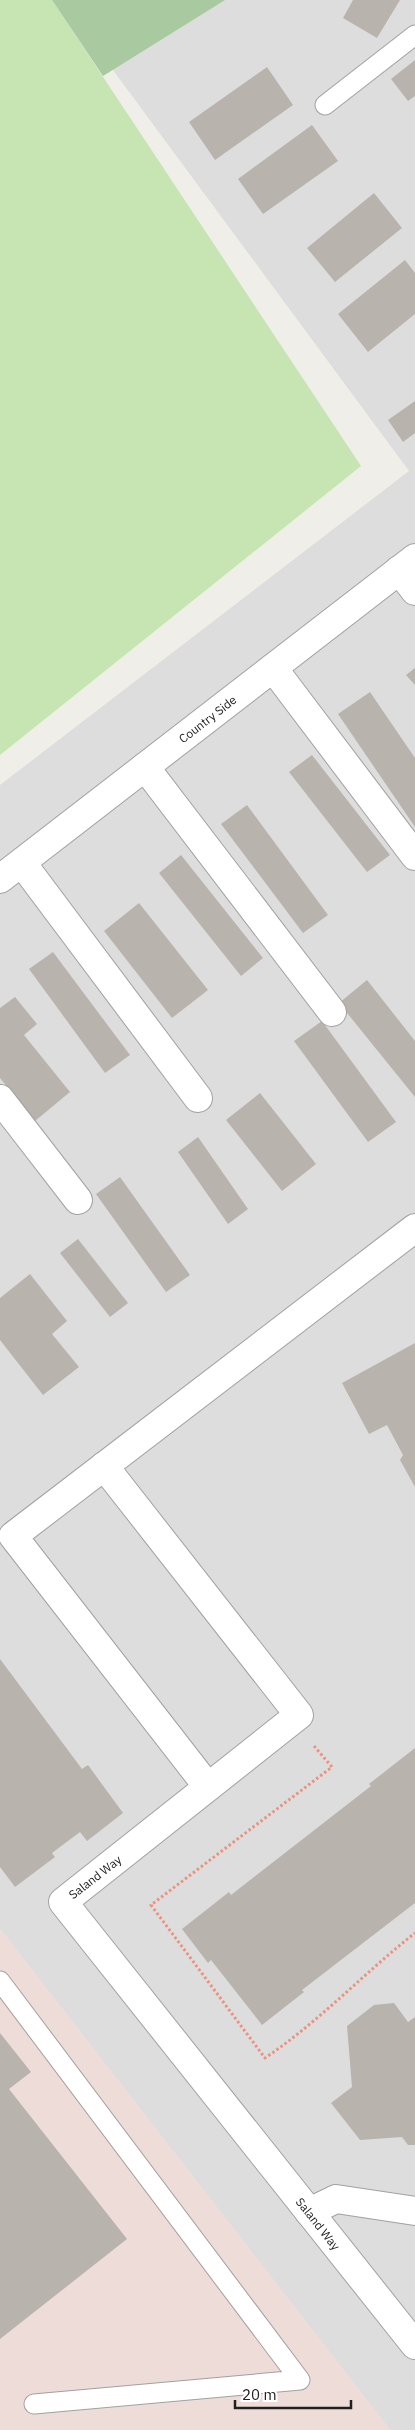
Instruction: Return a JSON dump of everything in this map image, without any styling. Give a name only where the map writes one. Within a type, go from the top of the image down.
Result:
[{"type":"street","name":"Country Side","points":[[0,879],[273,668],[410,573]]},
{"type":"street","points":[[273,668],[415,856]]},
{"type":"street","points":[[145,767],[332,1012]]},
{"type":"street","points":[[22,863],[198,1098]]},
{"type":"street","points":[[0,1099],[78,1200]]},
{"type":"street","points":[[208,1787],[14,1536],[415,1228]]},
{"type":"street","points":[[104,1466],[299,1715],[292,1721]]},
{"type":"street","name":"Saland Way","points":[[292,1721],[64,1902],[415,2345]]},
{"type":"street","points":[[309,2212],[336,2200],[415,2211]]},
{"type":"lane","points":[[325,105],[415,35]]},
{"type":"lane","points":[[0,1981],[300,2380],[34,2404]]},
{"type":"path","points":[[292,1721],[332,1767],[151,1905],[265,2058],[296,2037],[378,1962],[415,1933]]},
{"type":"shaded area","points":[[104,0],[415,0],[415,2430],[390,2430],[0,1929],[0,785],[409,471],[76,20]]},
{"type":"shaded area","points":[[0,1929],[390,2430],[0,2430]]},
{"type":"green space","points":[[0,0],[52,0],[361,466],[0,755]]},
{"type":"green space","points":[[52,0],[225,0],[103,76]]},
{"type":"building","points":[[353,0],[400,0],[377,38],[343,18]]},
{"type":"building","points":[[415,60],[415,96],[408,101],[391,79]]},
{"type":"building","points":[[267,67],[293,105],[215,160],[189,122]]},
{"type":"building","points":[[312,125],[338,161],[263,214],[238,179]]},
{"type":"building","points":[[374,193],[402,228],[335,282],[307,248]]},
{"type":"building","points":[[405,260],[415,273],[415,314],[368,352],[338,314]]},
{"type":"building","points":[[415,401],[415,433],[403,442],[388,420]]},
{"type":"building","points":[[415,668],[415,685],[406,675]]},
{"type":"building","points":[[370,692],[415,758],[415,827],[338,714]]},
{"type":"building","points":[[312,755],[390,855],[367,872],[289,772]]},
{"type":"building","points":[[247,805],[328,915],[303,933],[221,824]]},
{"type":"building","points":[[181,855],[263,958],[241,976],[159,873]]},
{"type":"building","points":[[139,903],[208,990],[172,1018],[104,931]]},
{"type":"building","points":[[53,952],[130,1055],[105,1073],[29,969]]},
{"type":"building","points":[[367,980],[415,1041],[415,1097],[339,1003]]},
{"type":"building","points":[[15,997],[37,1024],[24,1035],[70,1092],[35,1121],[0,1078],[0,1008]]},
{"type":"building","points":[[322,1021],[396,1122],[368,1142],[294,1041]]},
{"type":"building","points":[[260,1093],[316,1164],[282,1191],[226,1120]]},
{"type":"building","points":[[198,1137],[248,1209],[228,1224],[178,1152]]},
{"type":"building","points":[[120,1177],[190,1275],[166,1292],[96,1194]]},
{"type":"building","points":[[78,1239],[128,1303],[110,1317],[60,1253]]},
{"type":"building","points":[[30,1274],[67,1321],[52,1334],[79,1367],[43,1395],[0,1340],[0,1298]]},
{"type":"building","points":[[415,1343],[415,1487],[400,1460],[403,1455],[387,1425],[369,1434],[342,1383]]},
{"type":"building","points":[[0,1659],[82,1769],[88,1765],[123,1813],[87,1841],[80,1832],[52,1853],[55,1857],[15,1887],[0,1867]]},
{"type":"building","points":[[415,1748],[415,1903],[302,1990],[304,1992],[262,2025],[211,1960],[208,1963],[182,1929],[229,1892],[231,1895],[371,1786],[369,1784]]},
{"type":"building","points":[[394,2003],[408,2022],[415,2017],[415,2145],[408,2145],[402,2137],[360,2140],[331,2103],[352,2087],[347,2026],[374,2005]]},
{"type":"building","points":[[0,2033],[31,2072],[9,2089],[127,2239],[0,2339]]}]
